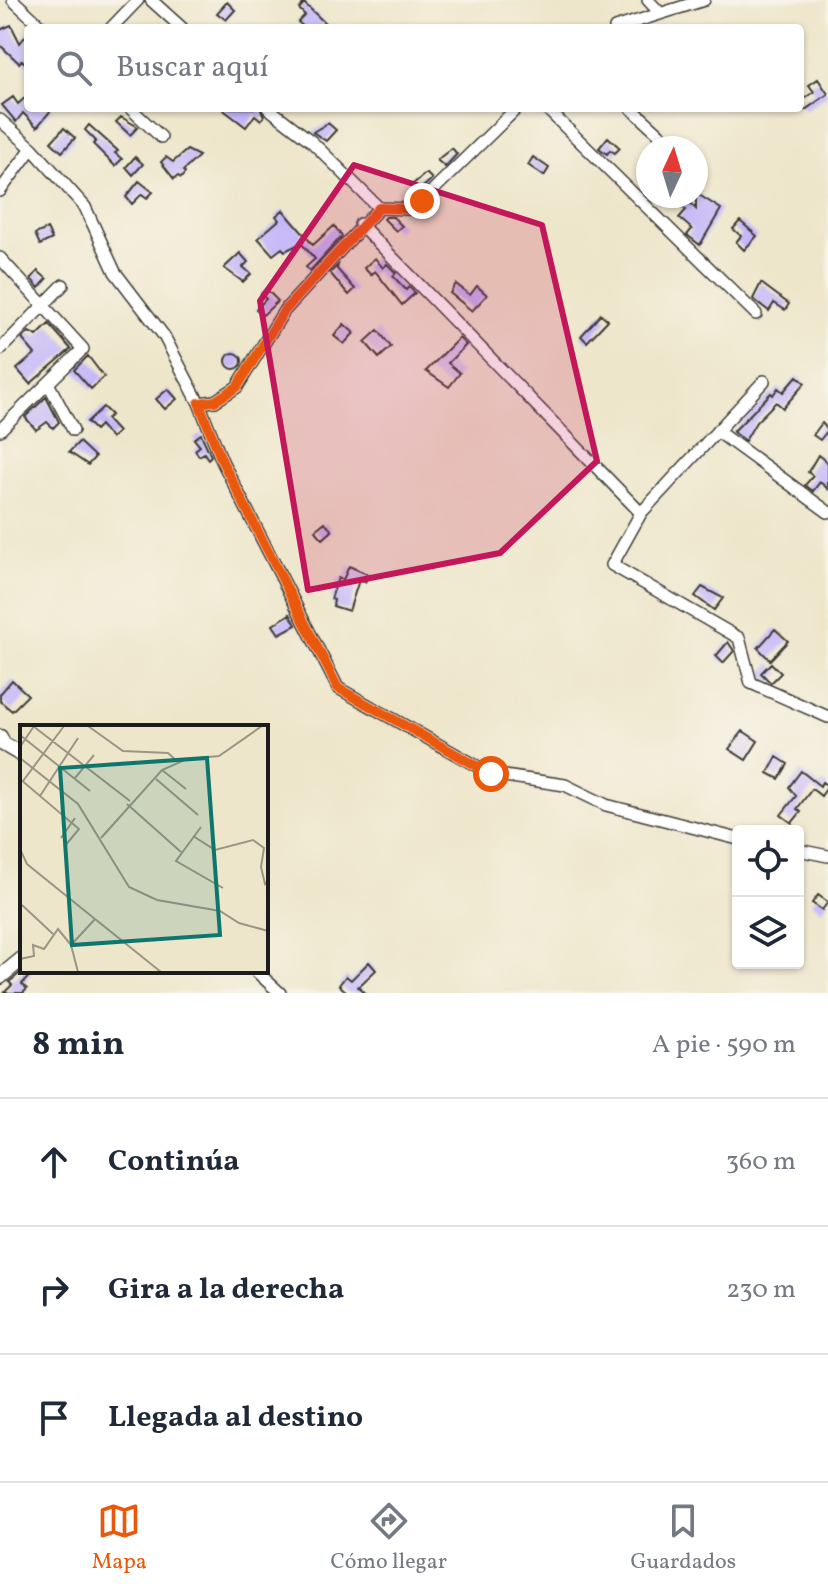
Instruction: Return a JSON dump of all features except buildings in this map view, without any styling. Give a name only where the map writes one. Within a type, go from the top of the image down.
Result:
[{"type":"street","points":[[13,0],[39,24]]},
{"type":"street","points":[[115,24],[138,0]]},
{"type":"street","points":[[151,0],[178,24]]},
{"type":"street","points":[[648,0],[660,13]]},
{"type":"street","points":[[627,24],[704,0]]},
{"type":"street","points":[[134,112],[161,137]]},
{"type":"street","points":[[273,112],[311,141],[379,208]]},
{"type":"street","points":[[199,403],[215,401],[237,387],[284,311],[360,224],[379,208],[408,209],[422,201],[513,112]]},
{"type":"street","points":[[550,112],[756,314]]},
{"type":"street","points":[[635,112],[662,136]]},
{"type":"street","points":[[0,120],[32,148],[85,207],[115,272],[164,336],[199,403],[222,461],[338,688],[491,774],[565,785],[606,805],[732,837]]},
{"type":"street","points":[[0,191],[32,148]]},
{"type":"street","points":[[360,224],[641,513]]},
{"type":"street","points":[[0,258],[83,349],[0,430]]},
{"type":"street","points":[[0,350],[63,285]]},
{"type":"street","points":[[764,381],[641,513],[612,565],[739,638],[751,683],[828,717]]},
{"type":"street","points":[[48,383],[73,430]]},
{"type":"street","points":[[717,431],[828,512]]},
{"type":"street","points":[[0,737],[3,744],[20,754]]},
{"type":"street","points":[[804,851],[828,856]]},
{"type":"street","points":[[0,977],[20,961]]},
{"type":"street","points":[[258,973],[280,993]]},
{"type":"highlighted area","points":[[354,165],[542,225],[597,461],[500,553],[308,590],[260,301]]},
{"type":"route","points":[[422,201],[408,209],[379,208],[360,224],[284,311],[237,387],[215,401],[199,403],[222,461],[338,688],[491,774]]}]
